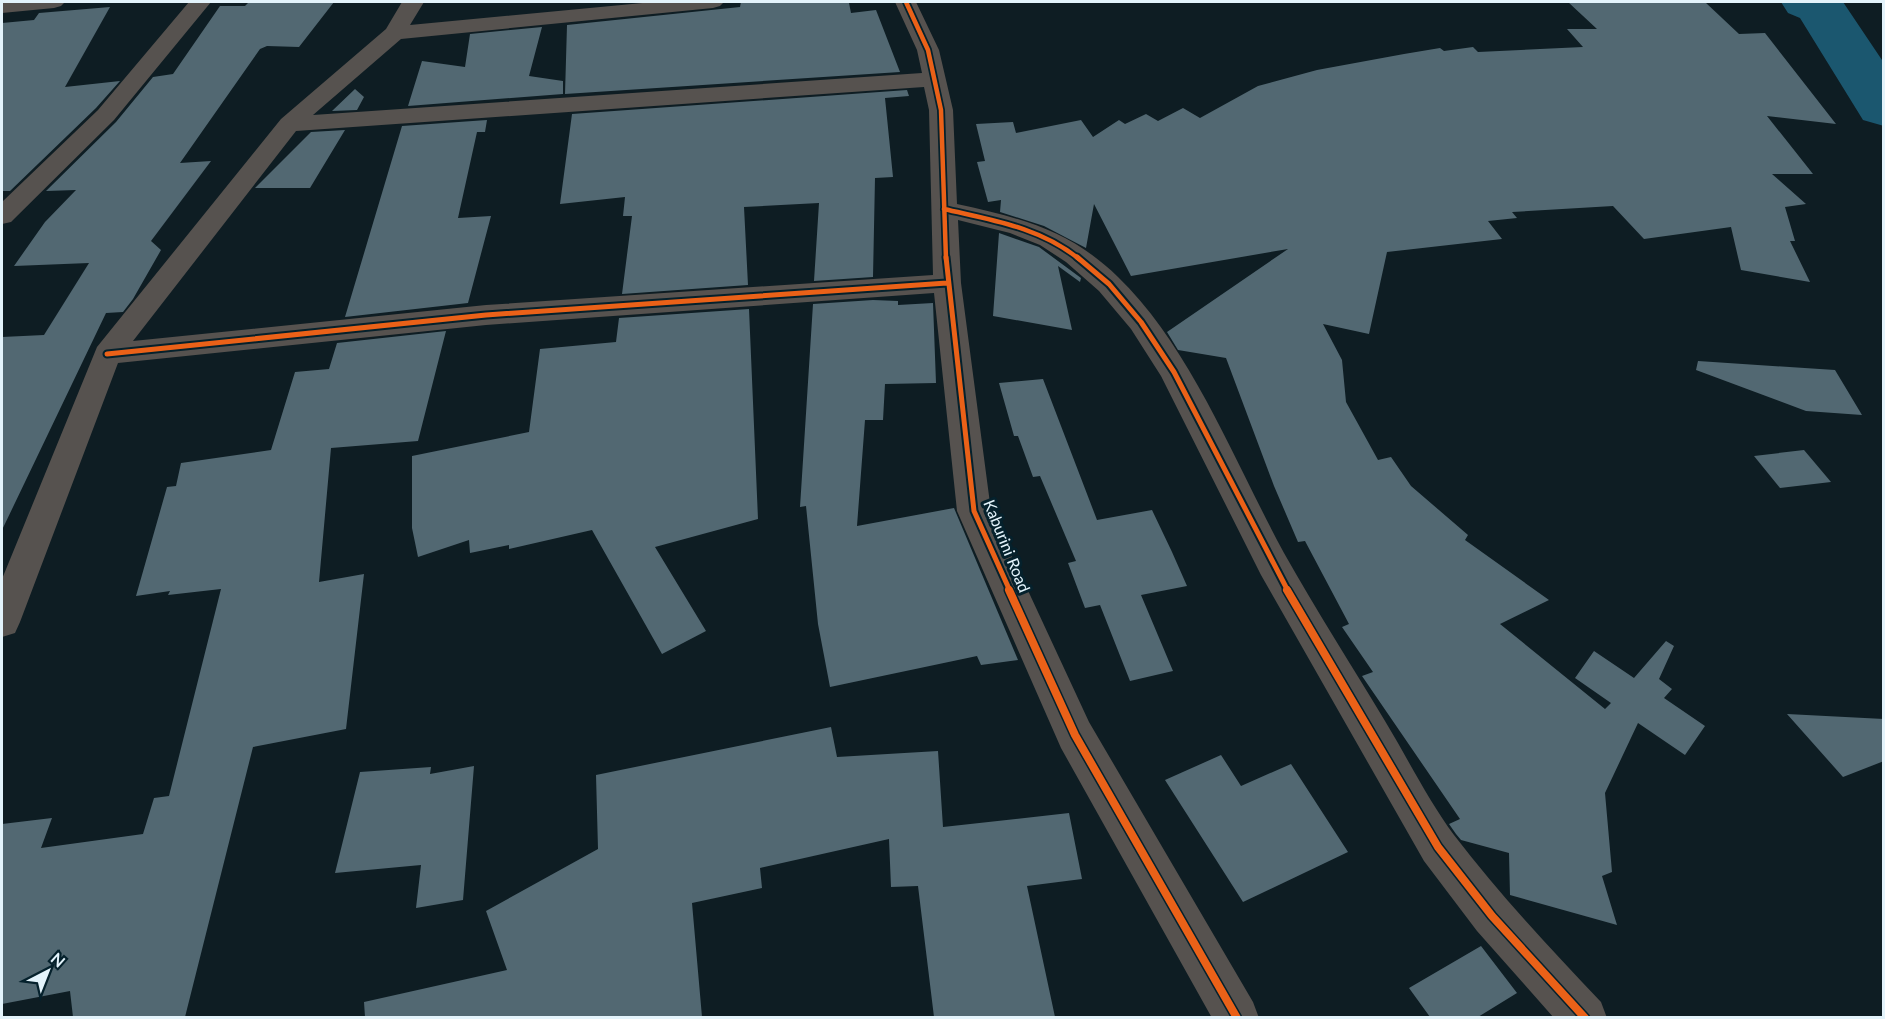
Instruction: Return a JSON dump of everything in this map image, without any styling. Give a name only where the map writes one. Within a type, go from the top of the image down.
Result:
[{"type":"street","points":[[2,7],[54,2]]},
{"type":"street","points":[[2,216],[106,115],[200,2]]},
{"type":"street","points":[[2,622],[107,354],[289,124],[394,33],[413,2]]},
{"type":"street","points":[[394,33],[713,2]]},
{"type":"street","name":"Kaburini Road","points":[[906,2],[928,50],[941,110],[947,283],[974,511],[1075,735],[1237,1017]]},
{"type":"street","points":[[289,124],[934,79]]},
{"type":"street","points":[[944,209],[1018,226],[1049,239],[1076,256],[1109,284],[1141,322],[1174,372],[1273,565],[1438,847],[1492,916],[1585,1017]]},
{"type":"street","points":[[107,354],[486,315],[947,283]]},
{"type":"building","points":[[249,2],[334,2],[299,47],[267,46],[260,49],[180,163],[211,161],[151,241],[161,250],[133,299],[123,312],[106,313],[2,530],[2,337],[44,335],[89,263],[14,266],[45,222],[76,190],[46,191],[116,122],[153,77],[173,74],[220,6],[245,6]]},
{"type":"building","points":[[741,2],[849,3],[851,13],[876,10],[900,72],[565,94],[567,25],[740,7]]},
{"type":"building","points":[[1568,2],[1705,2],[1739,34],[1765,33],[1836,124],[1767,116],[1813,174],[1772,174],[1806,204],[1785,207],[1795,241],[1790,241],[1810,282],[1741,270],[1731,227],[1644,239],[1613,206],[1512,212],[1517,218],[1488,221],[1502,239],[1387,252],[1369,334],[1323,324],[1342,360],[1346,402],[1378,460],[1391,457],[1411,486],[1468,535],[1465,540],[1549,600],[1500,624],[1605,709],[1611,703],[1575,678],[1594,651],[1634,678],[1666,641],[1674,646],[1659,679],[1672,689],[1664,698],[1705,726],[1685,755],[1638,723],[1605,793],[1612,872],[1602,876],[1617,925],[1510,895],[1509,853],[1461,840],[1456,834],[1449,824],[1460,819],[1362,676],[1373,672],[1342,627],[1349,624],[1305,541],[1298,542],[1274,486],[1226,358],[1178,350],[1167,332],[1288,249],[1131,276],[1094,204],[1086,248],[1044,226],[1000,212],[1001,200],[988,202],[977,162],[985,161],[976,124],[1013,122],[1016,133],[1081,120],[1093,137],[1119,120],[1125,124],[1146,114],[1158,121],[1183,108],[1200,118],[1258,86],[1317,70],[1404,54],[1440,48],[1444,51],[1473,47],[1478,52],[1583,47],[1567,29],[1597,29]]},
{"type":"building","points":[[110,7],[65,87],[120,81],[96,108],[10,191],[2,191],[2,23],[34,20],[39,13]]},
{"type":"building","points":[[542,27],[529,76],[563,81],[563,94],[408,106],[422,61],[465,67],[470,34]]},
{"type":"building","points":[[355,89],[364,97],[357,110],[332,111]]},
{"type":"building","points":[[907,90],[909,96],[885,98],[893,177],[875,178],[873,277],[814,281],[819,203],[744,207],[748,285],[622,294],[632,216],[623,216],[625,197],[560,204],[572,114]]},
{"type":"building","points":[[487,120],[485,132],[477,132],[458,218],[491,216],[468,303],[345,317],[402,126]]},
{"type":"building","points":[[345,130],[310,188],[255,188],[311,132]]},
{"type":"building","points":[[999,233],[1039,247],[1081,278],[1080,282],[1058,266],[1072,330],[993,316]]},
{"type":"building","points":[[873,300],[898,301],[898,305],[933,303],[936,383],[885,384],[883,420],[865,420],[857,526],[954,508],[1018,660],[981,665],[977,656],[830,687],[818,624],[806,506],[800,507],[813,304]]},
{"type":"building","points":[[749,309],[758,519],[655,547],[706,631],[662,654],[592,530],[509,549],[509,545],[470,553],[469,540],[418,557],[412,528],[412,456],[529,432],[540,349],[616,342],[619,318]]},
{"type":"building","points":[[446,331],[418,441],[331,448],[319,582],[364,574],[346,729],[253,747],[185,1017],[73,1017],[70,991],[2,1004],[2,824],[52,818],[41,848],[143,834],[154,798],[169,796],[221,589],[168,595],[170,591],[136,596],[167,487],[176,486],[181,463],[271,450],[295,372],[329,369],[337,343]]},
{"type":"building","points":[[1698,361],[1835,370],[1862,415],[1806,411],[1696,370]]},
{"type":"building","points":[[1043,379],[1097,520],[1152,510],[1172,552],[1187,586],[1141,595],[1173,671],[1130,681],[1100,605],[1085,608],[1068,563],[1076,561],[1040,476],[1033,477],[1018,436],[1014,436],[999,383]]},
{"type":"building","points":[[1804,450],[1831,482],[1780,488],[1754,456]]},
{"type":"building","points":[[1787,714],[1884,719],[1884,761],[1843,777]]},
{"type":"building","points":[[831,727],[837,757],[938,751],[943,827],[1069,813],[1082,879],[1027,886],[1055,1017],[934,1017],[918,886],[891,887],[889,839],[760,868],[762,888],[692,903],[702,1017],[365,1017],[364,1002],[507,970],[486,911],[598,849],[596,775]]},
{"type":"building","points":[[1221,755],[1241,786],[1291,764],[1348,852],[1243,902],[1165,780]]},
{"type":"building","points":[[474,766],[463,900],[416,908],[421,865],[335,873],[360,772],[431,767],[430,774]]},
{"type":"building","points":[[1481,946],[1517,993],[1478,1017],[1430,1017],[1409,988]]},
{"type":"waterway","points":[[1807,2],[1820,7],[1884,108]]},
{"type":"cycle path","points":[[906,2],[928,50],[941,110],[947,283],[974,511],[1075,735],[1237,1018]]},
{"type":"cycle path","points":[[944,209],[1018,226],[1049,239],[1076,256],[1109,284],[1141,322],[1174,372],[1273,565],[1438,847],[1492,916],[1585,1018]]},
{"type":"cycle path","points":[[107,354],[486,315],[947,283]]}]
